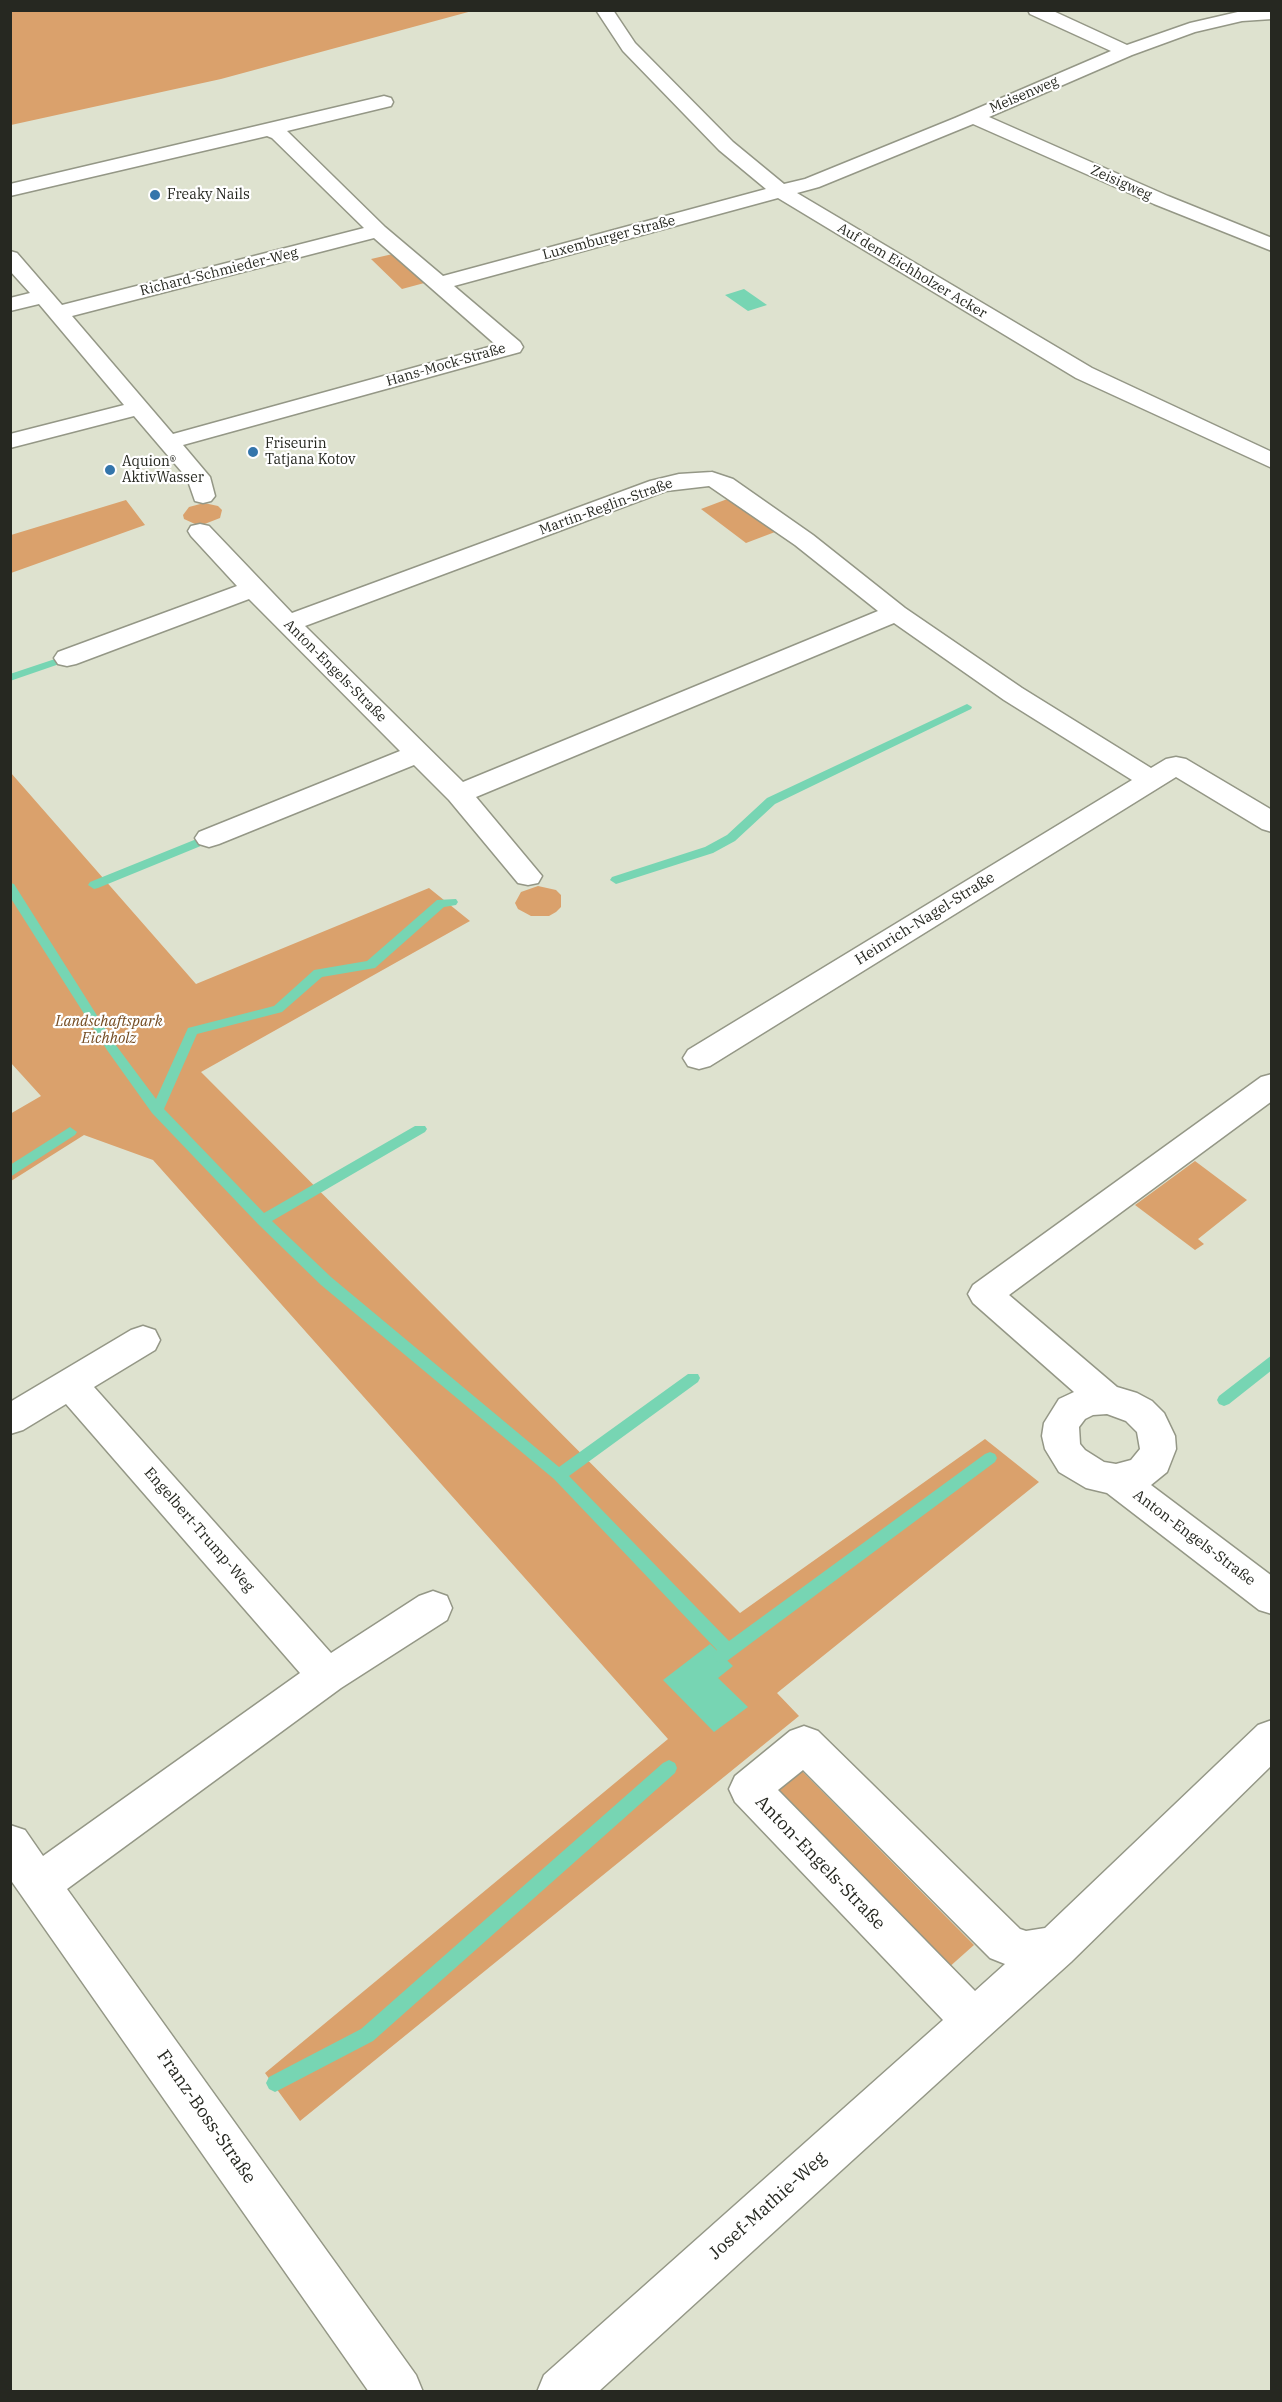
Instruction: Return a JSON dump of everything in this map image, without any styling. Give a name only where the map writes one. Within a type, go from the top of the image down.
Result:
[{"type":"street","name":"Auf dem Eichholzer Acker","points":[[604,10],[638,55],[726,146],[781,192],[1084,373],[1272,461]]},
{"type":"street","points":[[1036,10],[1126,51]]},
{"type":"street","name":"Meisenweg","points":[[781,192],[812,183],[1126,51],[1190,28],[1242,16],[1272,14]]},
{"type":"street","points":[[10,190],[384,102]]},
{"type":"street","name":"Zeisigweg","points":[[972,117],[1161,201],[1272,245]]},
{"type":"street","name":"Hans-Mock-Straße","points":[[169,442],[512,347],[437,284],[378,231],[279,135],[269,130]]},
{"type":"street","name":"Luxemburger Straße","points":[[437,284],[781,192]]},
{"type":"street","name":"Richard-Schmieder-Weg","points":[[60,312],[378,231]]},
{"type":"street","points":[[10,257],[60,312],[198,477],[203,496]]},
{"type":"street","points":[[10,305],[44,296]]},
{"type":"street","points":[[10,441],[138,408]]},
{"type":"street","name":"Martin-Reglin-Straße","points":[[287,624],[658,486],[679,481],[712,479],[725,484],[804,540],[896,612],[1011,693],[1151,780]]},
{"type":"street","name":"Anton-Engels-Straße","points":[[200,531],[287,624],[459,794],[528,876]]},
{"type":"street","points":[[67,658],[253,589]]},
{"type":"street","points":[[459,794],[896,612]]},
{"type":"street","points":[[209,838],[418,753]]},
{"type":"street","name":"Heinrich-Nagel-Straße","points":[[699,1058],[1176,765],[1272,823]]},
{"type":"street","name":"Anton-Engels-Straße","points":[[1107,1400],[986,1293],[1272,1085]]},
{"type":"street","points":[[10,1420],[143,1340]]},
{"type":"street","name":"Engelbert-Trump-Weg","points":[[71,1384],[327,1676]]},
{"type":"street","name":"Anton-Engels-Straße","points":[[1107,1400],[1124,1403],[1145,1417],[1151,1423],[1157,1436],[1158,1449],[1154,1461],[1144,1471],[1131,1477],[1116,1479],[1099,1477],[1084,1470],[1068,1455],[1060,1436],[1062,1423],[1072,1409],[1089,1401],[1107,1400]]},
{"type":"street","name":"Anton-Engels-Straße","points":[[1116,1479],[1272,1598]]},
{"type":"street","points":[[39,1884],[327,1676],[433,1608]]},
{"type":"street","points":[[974,2022],[1056,1947],[1272,1738]]},
{"type":"street","name":"Anton-Engels-Straße","points":[[974,2022],[748,1789],[804,1744],[1005,1944],[1026,1953],[1056,1947]]},
{"type":"street","name":"Franz-Boss-Straße","points":[[10,1844],[399,2391]]},
{"type":"street","name":"Josef-Mathie-Weg","points":[[561,2391],[974,2022]]},
{"type":"green space","points":[[10,11],[472,11],[221,79],[11,125]]},
{"type":"green space","points":[[397,253],[428,282],[402,289],[371,259]]},
{"type":"green space","points":[[730,498],[775,532],[746,543],[701,509]]},
{"type":"green space","points":[[126,500],[145,525],[11,573],[11,535]]},
{"type":"green space","points":[[204,503],[218,506],[222,510],[220,518],[202,525],[184,519],[183,515],[189,507]]},
{"type":"green space","name":"Landschaftspark Eichholz","points":[[11,773],[196,984],[429,888],[470,921],[201,1072],[740,1613],[985,1439],[1039,1482],[777,1693],[799,1716],[300,2121],[265,2073],[668,1739],[153,1160],[84,1135],[11,1181],[10,1114],[41,1096],[11,1063]]},
{"type":"green space","points":[[538,886],[556,890],[561,895],[561,907],[549,916],[531,916],[518,909],[515,903],[521,892]]},
{"type":"green space","points":[[1195,1161],[1247,1200],[1198,1239],[1204,1244],[1195,1250],[1135,1205]]},
{"type":"green space","points":[[799,1768],[974,1945],[947,1969],[773,1790]]},
{"type":"shaded area","points":[[744,289],[767,305],[748,311],[725,295]]},
{"type":"shaded area","points":[[710,1644],[733,1666],[718,1678],[748,1707],[714,1732],[663,1680]]},
{"type":"waterway","points":[[10,678],[67,658]]},
{"type":"waterway","points":[[616,880],[709,850],[731,838],[771,801],[967,707]]},
{"type":"waterway","points":[[94,885],[209,838]]},
{"type":"waterway","points":[[10,887],[111,1047],[157,1110]]},
{"type":"waterway","points":[[157,1110],[192,1031],[278,1009],[318,973],[371,965],[441,903],[452,902]]},
{"type":"waterway","points":[[157,1110],[263,1220]]},
{"type":"waterway","points":[[263,1220],[420,1129]]},
{"type":"waterway","points":[[10,1172],[70,1132]]},
{"type":"waterway","points":[[263,1220],[326,1281],[559,1475]]},
{"type":"waterway","points":[[1224,1400],[1272,1361]]},
{"type":"waterway","points":[[559,1475],[693,1378]]},
{"type":"waterway","points":[[728,1651],[990,1458]]},
{"type":"waterway","points":[[559,1475],[728,1651]]},
{"type":"waterway","points":[[721,1656],[728,1651]]},
{"type":"waterway","points":[[275,2083],[367,2035],[669,1768]]},
{"type":"place","name":"Freaky Nails","points":[[155,195]]},
{"type":"place","name":"Friseurin Tatjana Kotov","points":[[253,452]]},
{"type":"place","name":"Aquion® AktivWasser","points":[[110,470]]}]
